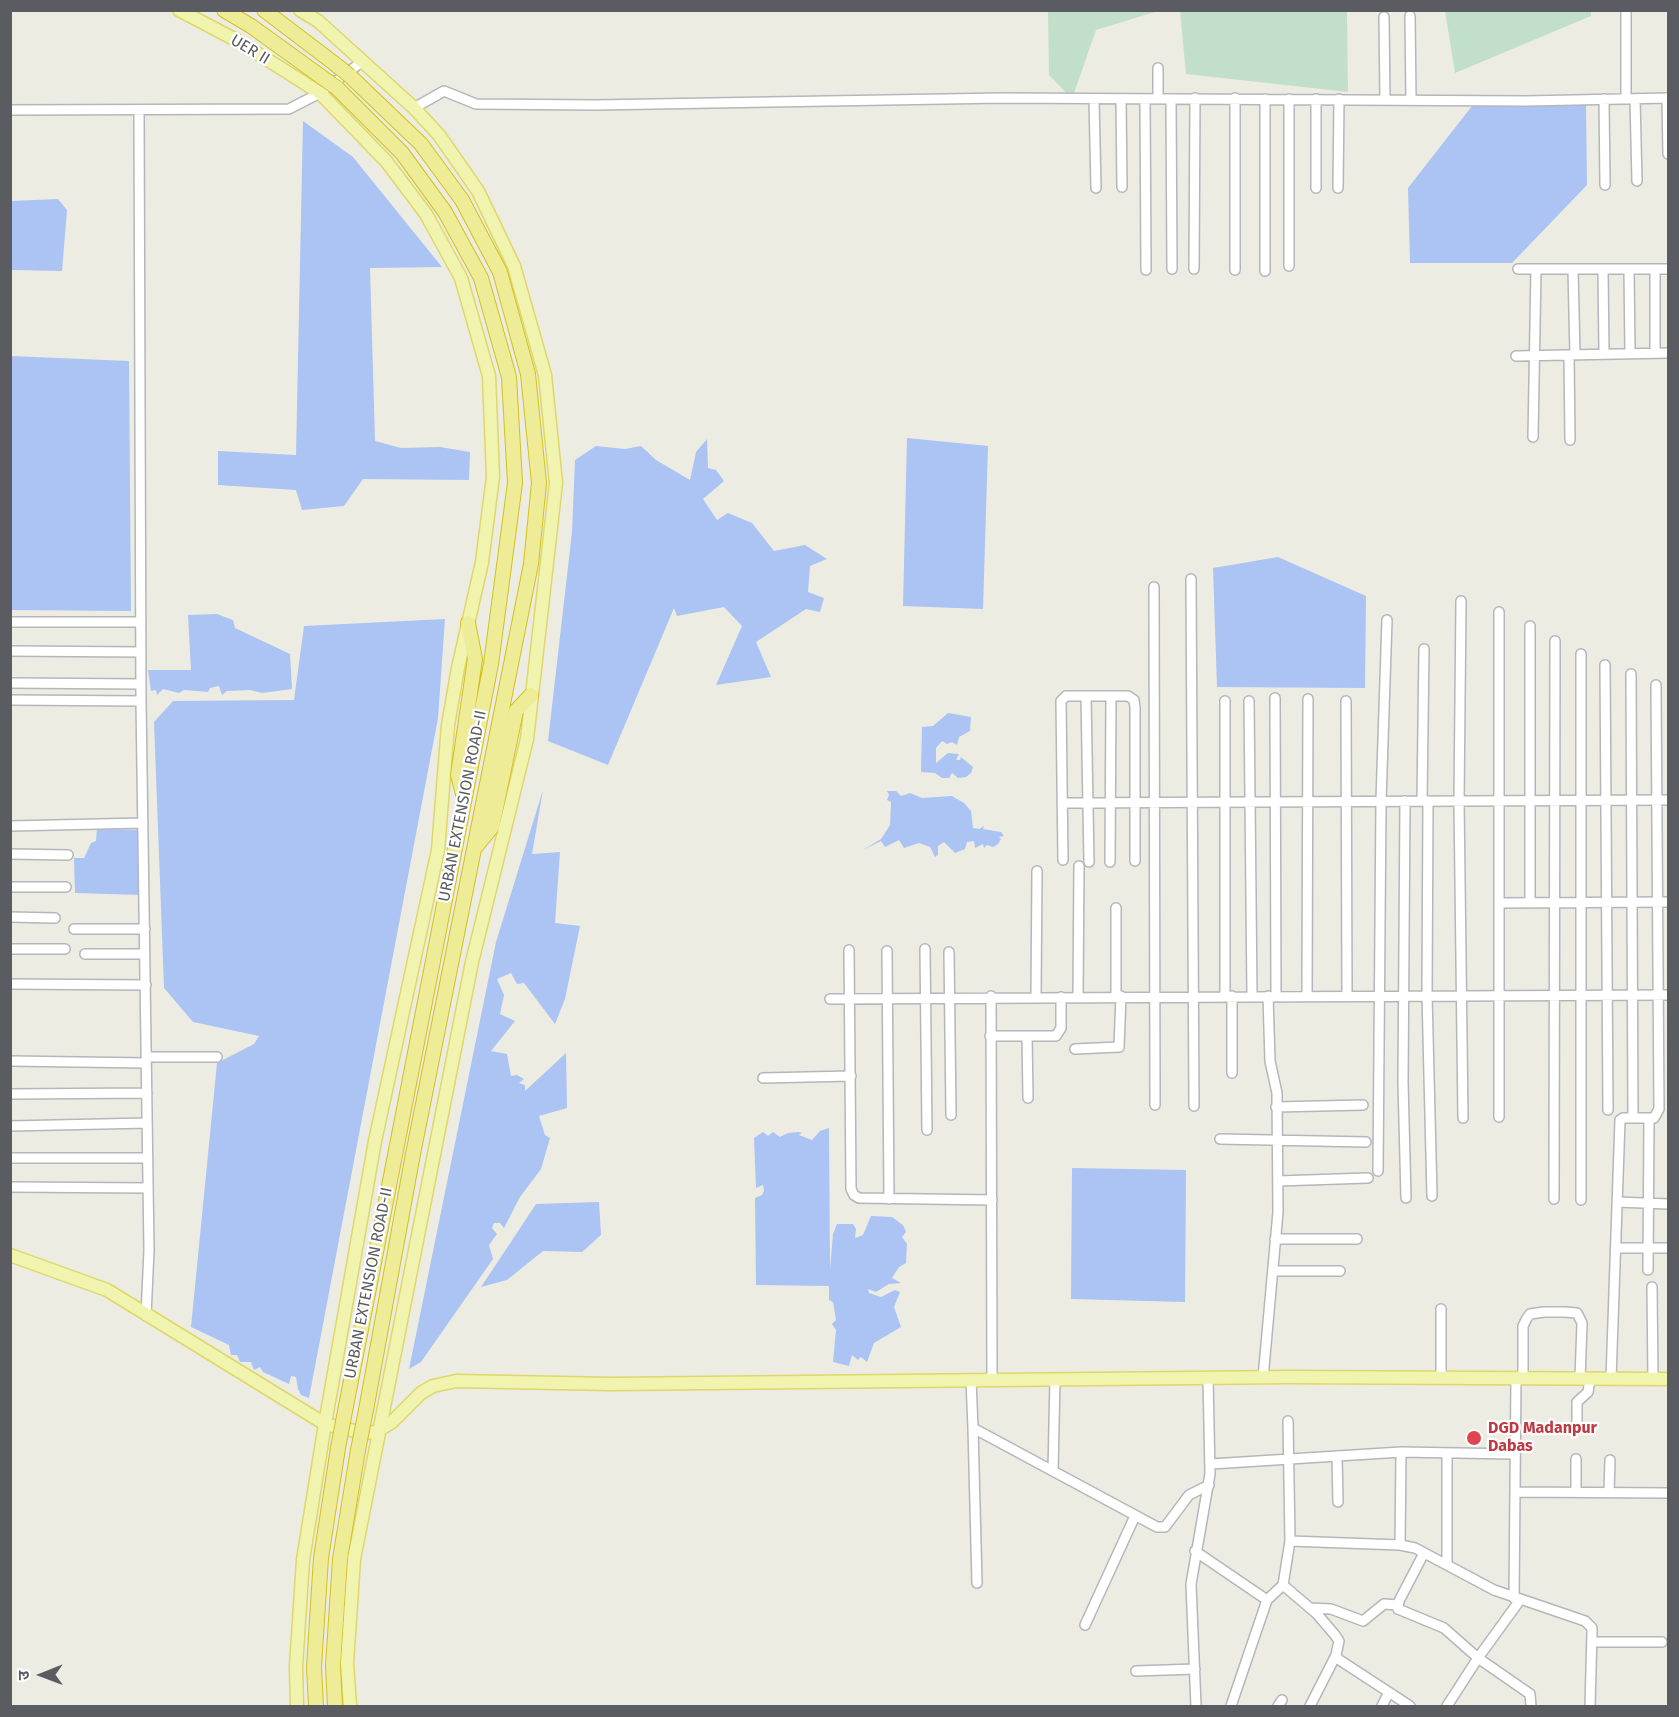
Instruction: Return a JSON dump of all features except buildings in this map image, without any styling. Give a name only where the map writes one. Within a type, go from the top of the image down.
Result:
[{"type":"highway","name":"URBAN EXTENSION ROAD-II","points":[[224,10],[250,26],[328,86],[402,153],[445,212],[481,278],[509,377],[515,483],[491,664],[338,1448],[321,1558],[314,1667],[316,1707]]},
{"type":"highway","name":"URBAN EXTENSION ROAD-II","points":[[264,10],[348,74],[421,144],[462,200],[500,272],[528,374],[540,483],[531,564],[413,1154],[358,1450],[340,1559],[333,1666],[335,1707]]},
{"type":"highway","points":[[465,803],[458,774],[475,659],[468,622]]},
{"type":"highway","points":[[473,849],[492,827],[516,711],[531,695]]},
{"type":"main road","name":"UER II","points":[[179,10],[328,86],[426,214],[461,278],[489,376],[494,477],[482,562],[448,725],[438,850],[375,1141],[303,1560],[296,1667],[297,1707]]},
{"type":"main road","points":[[300,10],[318,21],[414,108],[439,135],[478,191],[514,266],[545,375],[556,483],[527,739],[472,962],[354,1559],[347,1663],[350,1707]]},
{"type":"main road","points":[[10,1255],[107,1290],[325,1424],[363,1433],[380,1430],[392,1422],[421,1393],[433,1386],[456,1381],[610,1384],[993,1379],[1668,1378]]},
{"type":"street","points":[[1626,10],[1637,181]]},
{"type":"street","points":[[1410,16],[1411,100]]},
{"type":"street","points":[[1384,17],[1385,100]]},
{"type":"street","points":[[10,110],[289,109],[348,74],[363,61]]},
{"type":"street","points":[[1158,68],[1158,99]]},
{"type":"street","points":[[414,108],[444,92],[476,104],[1195,98],[1527,101],[1668,98],[1668,154]]},
{"type":"street","points":[[1194,269],[1195,98]]},
{"type":"street","points":[[1235,98],[1235,270]]},
{"type":"street","points":[[1094,99],[1096,188]]},
{"type":"street","points":[[1121,99],[1122,187]]},
{"type":"street","points":[[1145,99],[1146,270]]},
{"type":"street","points":[[1171,99],[1172,269]]},
{"type":"street","points":[[1265,99],[1265,271]]},
{"type":"street","points":[[1289,99],[1289,266]]},
{"type":"street","points":[[1316,99],[1316,188]]},
{"type":"street","points":[[1338,188],[1339,99]]},
{"type":"street","points":[[1604,99],[1605,185]]},
{"type":"street","points":[[139,110],[141,701],[147,1093],[146,1316]]},
{"type":"street","points":[[1518,269],[1668,269]]},
{"type":"street","points":[[1533,437],[1536,269]]},
{"type":"street","points":[[1569,440],[1573,269]]},
{"type":"street","points":[[1603,269],[1604,354]]},
{"type":"street","points":[[1655,269],[1655,353]]},
{"type":"street","points":[[1629,270],[1630,353]]},
{"type":"street","points":[[1516,356],[1668,353]]},
{"type":"street","points":[[1191,579],[1194,1106]]},
{"type":"street","points":[[1154,587],[1155,1105]]},
{"type":"street","points":[[1461,601],[1459,801],[1463,1118]]},
{"type":"street","points":[[1499,612],[1499,1117]]},
{"type":"street","points":[[1378,1171],[1381,801],[1387,620]]},
{"type":"street","points":[[10,622],[141,622]]},
{"type":"street","points":[[1530,626],[1530,903]]},
{"type":"street","points":[[1554,1199],[1552,995],[1555,641]]},
{"type":"street","points":[[1424,649],[1427,995],[1432,1196]]},
{"type":"street","points":[[10,651],[141,652]]},
{"type":"street","points":[[1581,654],[1581,1200]]},
{"type":"street","points":[[1605,665],[1608,1110]]},
{"type":"street","points":[[1631,674],[1633,1118]]},
{"type":"street","points":[[10,682],[141,684]]},
{"type":"street","points":[[1611,1379],[1620,1120],[1657,1116],[1659,1109],[1656,902],[1663,800],[1656,685]]},
{"type":"street","points":[[1063,860],[1061,701],[1066,696],[1128,696],[1134,700],[1135,861]]},
{"type":"street","points":[[1086,696],[1089,862]]},
{"type":"street","points":[[1110,862],[1111,696]]},
{"type":"street","points":[[1263,1378],[1273,1271],[1278,1181],[1276,1085],[1270,1061],[1275,698]]},
{"type":"street","points":[[1307,996],[1308,699]]},
{"type":"street","points":[[10,700],[141,701]]},
{"type":"street","points":[[1225,701],[1224,801],[1232,1073]]},
{"type":"street","points":[[1249,701],[1252,996]]},
{"type":"street","points":[[1346,701],[1347,996]]},
{"type":"street","points":[[1062,803],[1663,800]]},
{"type":"street","points":[[1405,801],[1406,1198]]},
{"type":"street","points":[[10,826],[143,823]]},
{"type":"street","points":[[10,854],[68,855]]},
{"type":"street","points":[[1078,996],[1079,866]]},
{"type":"street","points":[[1036,996],[1037,872]]},
{"type":"street","points":[[10,887],[66,887]]},
{"type":"street","points":[[1499,903],[1668,902]]},
{"type":"street","points":[[1075,1049],[1119,1047],[1116,908]]},
{"type":"street","points":[[10,917],[55,918]]},
{"type":"street","points":[[74,929],[145,929]]},
{"type":"street","points":[[10,949],[65,949]]},
{"type":"street","points":[[925,949],[927,1130]]},
{"type":"street","points":[[849,950],[851,1190],[859,1198],[992,1200]]},
{"type":"street","points":[[887,951],[890,1199]]},
{"type":"street","points":[[949,952],[951,1115]]},
{"type":"street","points":[[85,954],[145,954]]},
{"type":"street","points":[[10,984],[146,985]]},
{"type":"street","points":[[830,999],[991,996],[1668,995]]},
{"type":"street","points":[[991,996],[993,1379]]},
{"type":"street","points":[[990,1036],[1052,1036],[1060,1032],[1061,996]]},
{"type":"street","points":[[1027,1036],[1028,1098]]},
{"type":"street","points":[[10,1062],[217,1057]]},
{"type":"street","points":[[763,1078],[851,1076]]},
{"type":"street","points":[[10,1094],[147,1093]]},
{"type":"street","points":[[1276,1107],[1363,1105]]},
{"type":"street","points":[[1648,1270],[1649,1118]]},
{"type":"street","points":[[10,1126],[147,1123]]},
{"type":"street","points":[[1220,1139],[1277,1142],[1366,1142]]},
{"type":"street","points":[[10,1158],[146,1158]]},
{"type":"street","points":[[1278,1181],[1368,1178]]},
{"type":"street","points":[[10,1187],[147,1188]]},
{"type":"street","points":[[1617,1202],[1668,1204]]},
{"type":"street","points":[[1275,1239],[1357,1239]]},
{"type":"street","points":[[1617,1248],[1668,1248]]},
{"type":"street","points":[[1273,1271],[1340,1271]]},
{"type":"street","points":[[1652,1287],[1653,1378]]},
{"type":"street","points":[[1441,1309],[1441,1378]]},
{"type":"street","points":[[1447,1707],[1517,1599],[1514,1454],[1524,1326],[1527,1318],[1537,1313],[1577,1313],[1582,1323],[1585,1379],[1588,1392],[1577,1402],[1577,1422]]},
{"type":"street","points":[[1196,1707],[1191,1584],[1195,1551],[1209,1485],[1208,1378]]},
{"type":"street","points":[[1053,1471],[1055,1379]]},
{"type":"street","points":[[971,1380],[977,1583]]},
{"type":"street","points":[[1231,1707],[1267,1600],[1283,1585],[1290,1541],[1288,1421]]},
{"type":"street","points":[[973,1428],[1161,1529],[1189,1495],[1209,1485]]},
{"type":"street","points":[[1210,1464],[1401,1452],[1514,1454]]},
{"type":"street","points":[[1400,1545],[1401,1452]]},
{"type":"street","points":[[1446,1564],[1447,1454]]},
{"type":"street","points":[[1337,1456],[1338,1502]]},
{"type":"street","points":[[1575,1459],[1576,1492]]},
{"type":"street","points":[[1609,1492],[1610,1460]]},
{"type":"street","points":[[1515,1492],[1668,1493]]},
{"type":"street","points":[[1085,1625],[1135,1516]]},
{"type":"street","points":[[1290,1541],[1400,1545],[1424,1553],[1517,1599],[1585,1621],[1592,1628],[1590,1707]]},
{"type":"street","points":[[1195,1551],[1267,1600]]},
{"type":"street","points":[[1424,1553],[1398,1605],[1401,1612],[1444,1628],[1478,1658],[1530,1694],[1531,1707]]},
{"type":"street","points":[[1283,1585],[1310,1608],[1339,1641],[1336,1655],[1310,1707]]},
{"type":"street","points":[[1310,1608],[1327,1608],[1360,1622],[1366,1620],[1384,1604],[1398,1605]]},
{"type":"street","points":[[1592,1642],[1662,1642]]},
{"type":"street","points":[[1336,1655],[1342,1662],[1410,1707]]},
{"type":"street","points":[[1136,1671],[1195,1669]]},
{"type":"street","points":[[1382,1707],[1388,1694]]},
{"type":"green space","points":[[1048,11],[1158,11],[1096,30],[1072,99],[1049,75]]},
{"type":"green space","points":[[1180,11],[1347,11],[1348,92],[1186,74]]},
{"type":"green space","points":[[1445,11],[1591,11],[1591,16],[1455,73]]},
{"type":"water","points":[[1586,105],[1587,185],[1512,263],[1410,263],[1408,188],[1472,106]]},
{"type":"water","points":[[303,121],[353,157],[442,267],[370,268],[375,441],[401,448],[440,447],[470,452],[469,480],[363,479],[344,506],[302,510],[296,490],[218,485],[218,451],[296,455]]},
{"type":"water","points":[[58,199],[67,210],[62,271],[11,270],[11,201]]},
{"type":"water","points":[[11,356],[129,361],[131,611],[11,610]]},
{"type":"water","points":[[907,438],[988,446],[983,609],[903,606]]},
{"type":"water","points":[[707,439],[708,468],[716,470],[724,481],[703,499],[717,520],[728,513],[752,523],[774,551],[805,545],[827,559],[810,566],[808,592],[824,598],[820,612],[806,609],[756,642],[771,677],[716,685],[742,626],[724,607],[677,616],[674,608],[608,765],[548,741],[572,532],[575,460],[596,446],[625,449],[641,446],[656,460],[690,480],[696,452]]},
{"type":"water","points":[[1278,557],[1366,596],[1365,688],[1217,687],[1213,568]]},
{"type":"water","points":[[217,614],[233,620],[235,628],[290,654],[292,689],[262,693],[250,690],[227,691],[222,695],[219,686],[210,688],[208,692],[184,690],[179,693],[163,689],[157,695],[156,690],[151,691],[148,670],[191,670],[188,615]]},
{"type":"water","points":[[445,619],[438,718],[309,1398],[301,1395],[296,1377],[291,1376],[289,1384],[263,1372],[260,1367],[254,1370],[251,1362],[240,1362],[237,1355],[231,1355],[229,1345],[191,1327],[217,1063],[254,1044],[259,1036],[193,1022],[164,988],[154,722],[173,701],[294,700],[304,626]]},
{"type":"water","points":[[948,713],[971,717],[970,731],[959,737],[957,745],[942,741],[936,748],[936,763],[948,753],[959,754],[956,760],[960,760],[961,757],[973,767],[971,773],[966,777],[958,778],[952,773],[949,778],[942,778],[935,773],[921,772],[922,727],[933,726]]},
{"type":"water","points":[[543,790],[532,854],[560,852],[555,923],[580,926],[565,999],[555,1024],[524,983],[517,984],[511,973],[497,979],[504,995],[500,1014],[515,1021],[491,1051],[507,1054],[511,1076],[517,1075],[524,1079],[519,1083],[525,1085],[525,1091],[566,1053],[567,1108],[539,1116],[545,1135],[550,1138],[541,1169],[520,1197],[504,1228],[500,1223],[494,1223],[492,1228],[497,1234],[489,1245],[493,1259],[421,1362],[409,1369],[496,942]]},
{"type":"water","points":[[887,791],[896,791],[901,796],[910,793],[922,798],[952,796],[964,803],[971,811],[973,828],[979,829],[984,826],[983,829],[1001,832],[1004,836],[999,837],[1001,839],[998,844],[993,847],[987,845],[984,848],[983,844],[975,848],[974,841],[967,842],[965,849],[955,853],[944,842],[938,846],[938,855],[935,857],[930,847],[919,843],[904,848],[899,840],[885,847],[881,841],[863,850],[881,839],[890,825],[891,802],[887,800],[889,795]]},
{"type":"water","points":[[97,829],[141,830],[142,895],[75,893],[74,858],[84,858],[91,843],[96,841]]},
{"type":"water","points":[[829,1128],[830,1270],[833,1234],[837,1224],[853,1224],[856,1229],[855,1238],[863,1235],[871,1216],[892,1217],[903,1225],[906,1232],[902,1237],[907,1244],[906,1263],[899,1267],[892,1278],[901,1283],[889,1284],[876,1292],[868,1289],[869,1293],[881,1297],[895,1290],[900,1292],[894,1307],[901,1327],[874,1343],[867,1362],[861,1357],[858,1360],[852,1355],[849,1366],[833,1362],[836,1330],[832,1324],[836,1320],[833,1302],[829,1300],[829,1286],[756,1285],[755,1198],[762,1195],[764,1191],[763,1185],[756,1188],[754,1138],[763,1132],[768,1136],[773,1132],[780,1137],[798,1132],[802,1133],[799,1135],[812,1140],[820,1131]]},
{"type":"water","points":[[1072,1168],[1186,1170],[1185,1302],[1071,1299]]},
{"type":"water","points":[[599,1202],[601,1235],[582,1252],[543,1251],[507,1280],[481,1287],[536,1204]]},
{"type":"place","name":"DGD Madanpur Dabas","points":[[1474,1438]]}]
